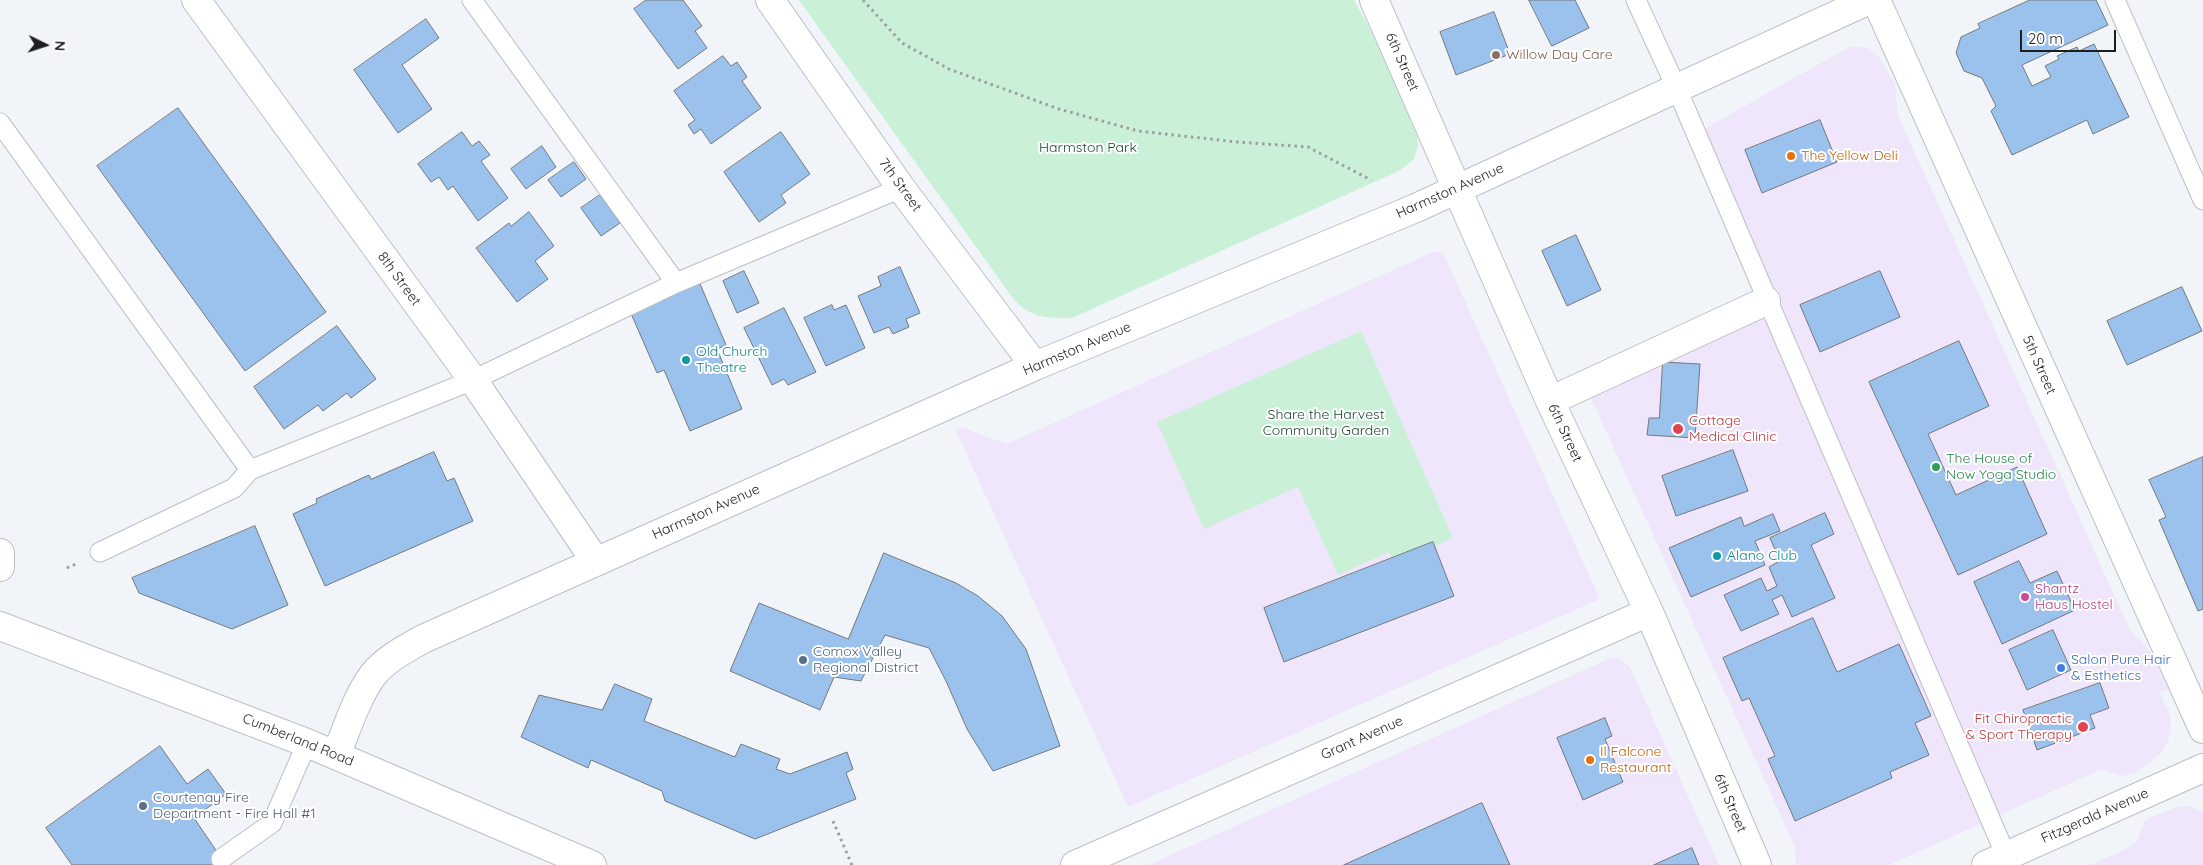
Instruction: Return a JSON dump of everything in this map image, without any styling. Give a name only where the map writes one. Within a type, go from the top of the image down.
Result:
[{"type":"street","name":"8th Street","points":[[196,0],[473,380],[596,562]]},
{"type":"street","name":"7th Street","points":[[770,0],[901,188],[1035,366]]},
{"type":"street","name":"6th Street","points":[[1374,0],[1550,401],[1648,612],[1757,865]]},
{"type":"street","name":"Harmston Avenue","points":[[336,755],[356,706],[373,676],[400,652],[439,631],[1035,366],[1458,189],[1869,0]]},
{"type":"street","name":"5th Street","points":[[1876,0],[2203,729]]},
{"type":"street","points":[[1550,401],[1766,300]]},
{"type":"street","points":[[0,553],[0,568]]},
{"type":"street","name":"Grant Avenue","points":[[1075,865],[1648,612]]},
{"type":"street","name":"Cumberland Road","points":[[0,626],[336,755],[592,865]]},
{"type":"street","name":"Fitzgerald Avenue","points":[[2001,862],[2203,768]]},
{"type":"lane","points":[[472,0],[676,283]]},
{"type":"lane","points":[[1636,0],[1677,89],[2001,862]]},
{"type":"lane","points":[[2115,0],[2203,200]]},
{"type":"lane","points":[[0,123],[250,470]]},
{"type":"lane","points":[[100,552],[234,488],[250,470],[473,380],[676,283],[901,188]]},
{"type":"lane","points":[[221,859],[272,823],[306,743]]},
{"type":"path","points":[[863,0],[902,43],[949,69],[1050,105],[1138,131],[1237,142],[1308,146],[1371,180]]},
{"type":"path","points":[[833,821],[852,865]]},
{"type":"shaded area","points":[[1856,46],[1870,49],[1880,58],[1895,85],[1898,115],[2130,630],[2154,657],[2168,689],[2160,693],[2170,716],[2171,729],[2168,741],[2161,753],[2137,772],[2122,776],[2100,770],[1889,865],[1796,865],[1794,845],[1585,385],[1766,301],[1695,134],[1849,47]]},
{"type":"shaded area","points":[[1435,251],[1442,253],[1445,257],[1599,597],[1598,600],[1128,807],[955,429],[963,428],[1007,444]]},
{"type":"shaded area","points":[[1611,658],[1619,658],[1630,667],[1719,865],[1148,865]]},
{"type":"shaded area","points":[[2189,806],[2203,812],[2203,865],[2090,865],[2128,848],[2137,841],[2148,818],[2177,807]]},
{"type":"green space","name":"Harmston Park","points":[[799,0],[1354,0],[1378,44],[1417,136],[1418,146],[1414,159],[1399,171],[1072,318],[1040,316],[1028,311],[1014,300]]},
{"type":"green space","name":"Share the Harvest Community Garden","points":[[1361,331],[1453,538],[1395,564],[1389,552],[1338,575],[1298,487],[1204,529],[1157,422]]},
{"type":"building","points":[[646,0],[683,0],[702,26],[695,31],[707,48],[678,69],[634,9]]},
{"type":"building","points":[[1529,0],[1575,0],[1589,28],[1552,46]]},
{"type":"building","points":[[2030,0],[2096,0],[2108,25],[2022,65],[2032,86],[2051,77],[2045,66],[2059,59],[2057,56],[2077,47],[2079,51],[2094,44],[2129,117],[2093,134],[2087,120],[2012,155],[1991,111],[1996,106],[1982,78],[1964,71],[1956,53],[1961,37],[1980,28],[1978,24]]},
{"type":"building","points":[[1494,12],[1510,54],[1456,75],[1440,32]]},
{"type":"building","points":[[426,19],[439,38],[402,65],[432,109],[398,133],[354,70]]},
{"type":"building","points":[[723,56],[731,66],[737,62],[747,77],[742,81],[761,108],[711,144],[701,129],[694,134],[688,125],[695,120],[674,91]]},
{"type":"building","points":[[178,108],[326,312],[245,371],[97,166]]},
{"type":"building","name":"The Yellow Deli","points":[[1820,120],[1837,162],[1762,193],[1745,150]]},
{"type":"building","points":[[462,132],[472,146],[479,141],[490,155],[481,161],[508,198],[478,221],[453,186],[448,190],[439,177],[431,182],[418,164]]},
{"type":"building","points":[[781,132],[810,174],[781,195],[786,203],[759,222],[724,172]]},
{"type":"building","points":[[542,146],[556,167],[526,189],[511,169]]},
{"type":"building","points":[[574,162],[586,179],[561,197],[548,180]]},
{"type":"building","points":[[600,195],[620,223],[601,236],[581,208]]},
{"type":"building","points":[[529,212],[554,246],[535,261],[548,279],[517,302],[476,248],[509,223],[511,226]]},
{"type":"building","points":[[1576,235],[1601,290],[1567,306],[1542,251]]},
{"type":"building","points":[[900,267],[920,313],[906,319],[909,327],[893,334],[889,327],[874,333],[858,296],[881,286],[878,277]]},
{"type":"building","points":[[744,271],[759,303],[737,313],[723,281]]},
{"type":"building","points":[[1880,271],[1900,317],[1820,352],[1800,305]]},
{"type":"building","name":"Old Church Theatre","points":[[698,279],[726,345],[717,349],[742,409],[690,431],[664,370],[657,373],[629,309]]},
{"type":"building","points":[[2182,287],[2202,331],[2127,365],[2107,321]]},
{"type":"building","points":[[832,305],[834,310],[846,305],[865,348],[826,366],[804,318]]},
{"type":"building","points":[[784,308],[816,372],[788,385],[784,379],[772,385],[744,328]]},
{"type":"building","points":[[337,326],[376,379],[351,398],[347,393],[323,411],[318,405],[284,429],[254,387]]},
{"type":"building","points":[[1959,341],[1989,406],[1928,434],[1956,495],[2017,467],[2047,534],[1958,575],[1869,382]]},
{"type":"building","points":[[1663,362],[1700,364],[1695,438],[1647,435],[1649,418],[1659,418]]},
{"type":"building","points":[[1733,450],[1748,491],[1676,516],[1662,476]]},
{"type":"building","points":[[434,452],[447,481],[454,478],[473,521],[325,586],[293,514],[317,503],[316,499],[369,475],[371,479]]},
{"type":"building","points":[[2203,457],[2203,609],[2198,611],[2159,520],[2166,517],[2149,480]]},
{"type":"building","points":[[1825,513],[1834,534],[1811,545],[1835,598],[1792,617],[1782,595],[1772,600],[1779,614],[1741,631],[1724,595],[1761,578],[1767,591],[1777,586],[1769,567],[1780,561],[1770,538]]},
{"type":"building","name":"Alano Club","points":[[1773,514],[1780,531],[1755,541],[1765,565],[1691,597],[1669,548],[1741,517],[1744,526]]},
{"type":"building","points":[[255,526],[288,605],[232,629],[139,593],[132,578]]},
{"type":"building","points":[[1433,542],[1454,596],[1284,662],[1264,608]]},
{"type":"building","name":"Comox Valley Regional District","points":[[884,553],[956,583],[978,596],[1002,616],[1026,649],[1060,746],[993,771],[967,729],[929,648],[885,635],[861,681],[834,677],[820,710],[730,671],[759,603],[848,639]]},
{"type":"building","name":"Shantz Haus Hostel","points":[[2019,561],[2030,583],[2057,571],[2075,610],[2002,644],[1974,582]]},
{"type":"building","points":[[1813,618],[1837,672],[1899,644],[1931,716],[1915,723],[1929,755],[1890,772],[1892,778],[1795,821],[1768,759],[1775,756],[1749,698],[1742,701],[1723,658]]},
{"type":"building","points":[[2053,630],[2071,670],[2027,690],[2009,650]]},
{"type":"building","points":[[2100,683],[2109,708],[2090,715],[2095,728],[2037,750],[2023,710]]},
{"type":"building","points":[[615,684],[652,699],[644,721],[735,757],[741,744],[780,759],[776,769],[790,774],[847,752],[853,769],[846,773],[856,799],[755,839],[665,801],[662,791],[591,760],[588,768],[521,737],[539,695],[602,710]]},
{"type":"building","name":"Il Falcone Restaurant","points":[[1605,718],[1612,736],[1605,739],[1623,782],[1583,800],[1557,738]]},
{"type":"building","name":"Courtenay Fire Department - Fire Hall #1","points":[[160,746],[187,784],[208,769],[226,794],[194,818],[226,865],[72,865],[46,828]]},
{"type":"building","points":[[1482,803],[1510,865],[1344,865]]},
{"type":"building","points":[[1692,848],[1699,865],[1654,865]]},
{"type":"place","name":"Willow Day Care","points":[[1496,55]]},
{"type":"place","name":"The Yellow Deli","points":[[1791,156]]},
{"type":"place","name":"Old Church Theatre","points":[[686,360]]},
{"type":"place","name":"Cottage Medical Clinic","points":[[1678,429]]},
{"type":"place","name":"The House of Now Yoga Studio","points":[[1936,467]]},
{"type":"place","name":"Alano Club","points":[[1717,556]]},
{"type":"place","name":"Shantz Haus Hostel","points":[[2025,597]]},
{"type":"place","name":"Comox Valley Regional District","points":[[803,660]]},
{"type":"place","name":"Salon Pure Hair & Esthetics","points":[[2061,668]]},
{"type":"place","name":"Fit Chiropractic & Sport Therapy","points":[[2083,727]]},
{"type":"place","name":"Il Falcone Restaurant","points":[[1590,760]]},
{"type":"place","name":"Courtenay Fire Department - Fire Hall #1","points":[[143,806]]}]
